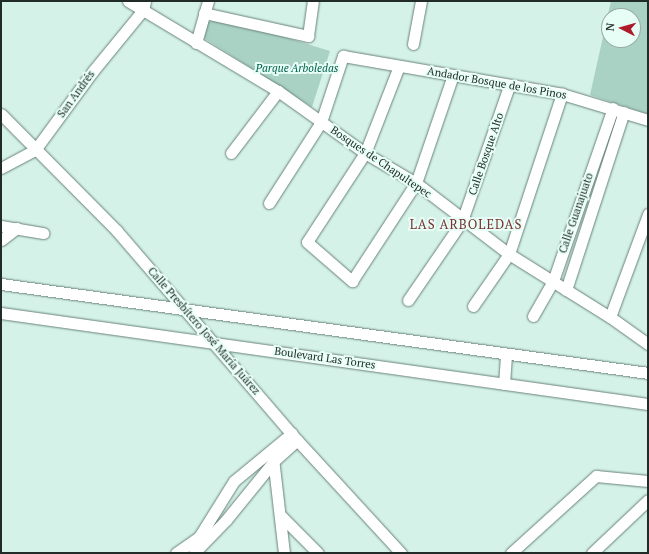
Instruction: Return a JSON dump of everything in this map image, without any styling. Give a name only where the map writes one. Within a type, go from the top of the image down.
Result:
[{"type":"street","name":"Bosques de Chapultepec","points":[[128,1],[144,5],[196,43],[278,91],[365,154],[416,183],[462,221],[509,254],[610,317],[648,344]]},
{"type":"street","points":[[196,43],[208,1]]},
{"type":"street","points":[[204,12],[308,36],[313,1]]},
{"type":"street","points":[[413,44],[421,1]]},
{"type":"street","name":"San Andrés","points":[[1,168],[35,150],[144,5]]},
{"type":"street","name":"Andador Bosque de los Pinos","points":[[321,122],[343,56],[562,94],[613,108],[648,120]]},
{"type":"street","points":[[399,66],[365,154],[307,242],[352,281],[416,183],[453,75]]},
{"type":"street","name":"Calle Bosque Alto","points":[[408,300],[462,221],[509,86]]},
{"type":"street","points":[[231,153],[278,91]]},
{"type":"street","points":[[473,306],[509,254],[562,94]]},
{"type":"street","name":"Calle Guanajuato","points":[[534,316],[553,281],[613,108]]},
{"type":"street","points":[[566,290],[624,112]]},
{"type":"street","name":"Calle Presbítero José María Juárez","points":[[1,114],[35,150],[117,230],[185,309],[211,342],[401,553]]},
{"type":"street","points":[[269,203],[321,122]]},
{"type":"street","points":[[610,317],[648,214]]},
{"type":"street","points":[[1,226],[43,233]]},
{"type":"street","points":[[1,240],[17,228]]},
{"type":"street","points":[[1,284],[506,355],[648,373]]},
{"type":"street","name":"Boulevard Las Torres","points":[[1,313],[648,404]]},
{"type":"street","points":[[504,384],[506,355]]},
{"type":"street","points":[[194,553],[234,481],[272,450],[295,437]]},
{"type":"street","points":[[176,553],[201,541],[295,437]]},
{"type":"street","points":[[272,450],[281,516],[284,553]]},
{"type":"street","points":[[511,553],[596,476],[648,481]]},
{"type":"street","points":[[592,553],[648,500]]},
{"type":"street","points":[[281,516],[318,553]]},
{"type":"green space","points":[[611,1],[648,1],[648,114],[590,95],[601,46],[601,48],[641,48],[641,8],[609,8]]},
{"type":"green space","name":"Parque Arboledas","points":[[225,19],[330,51],[312,107],[204,38],[208,22]]},
{"type":"district","name":"LAS ARBOLEDAS","points":[[466,224]]}]
